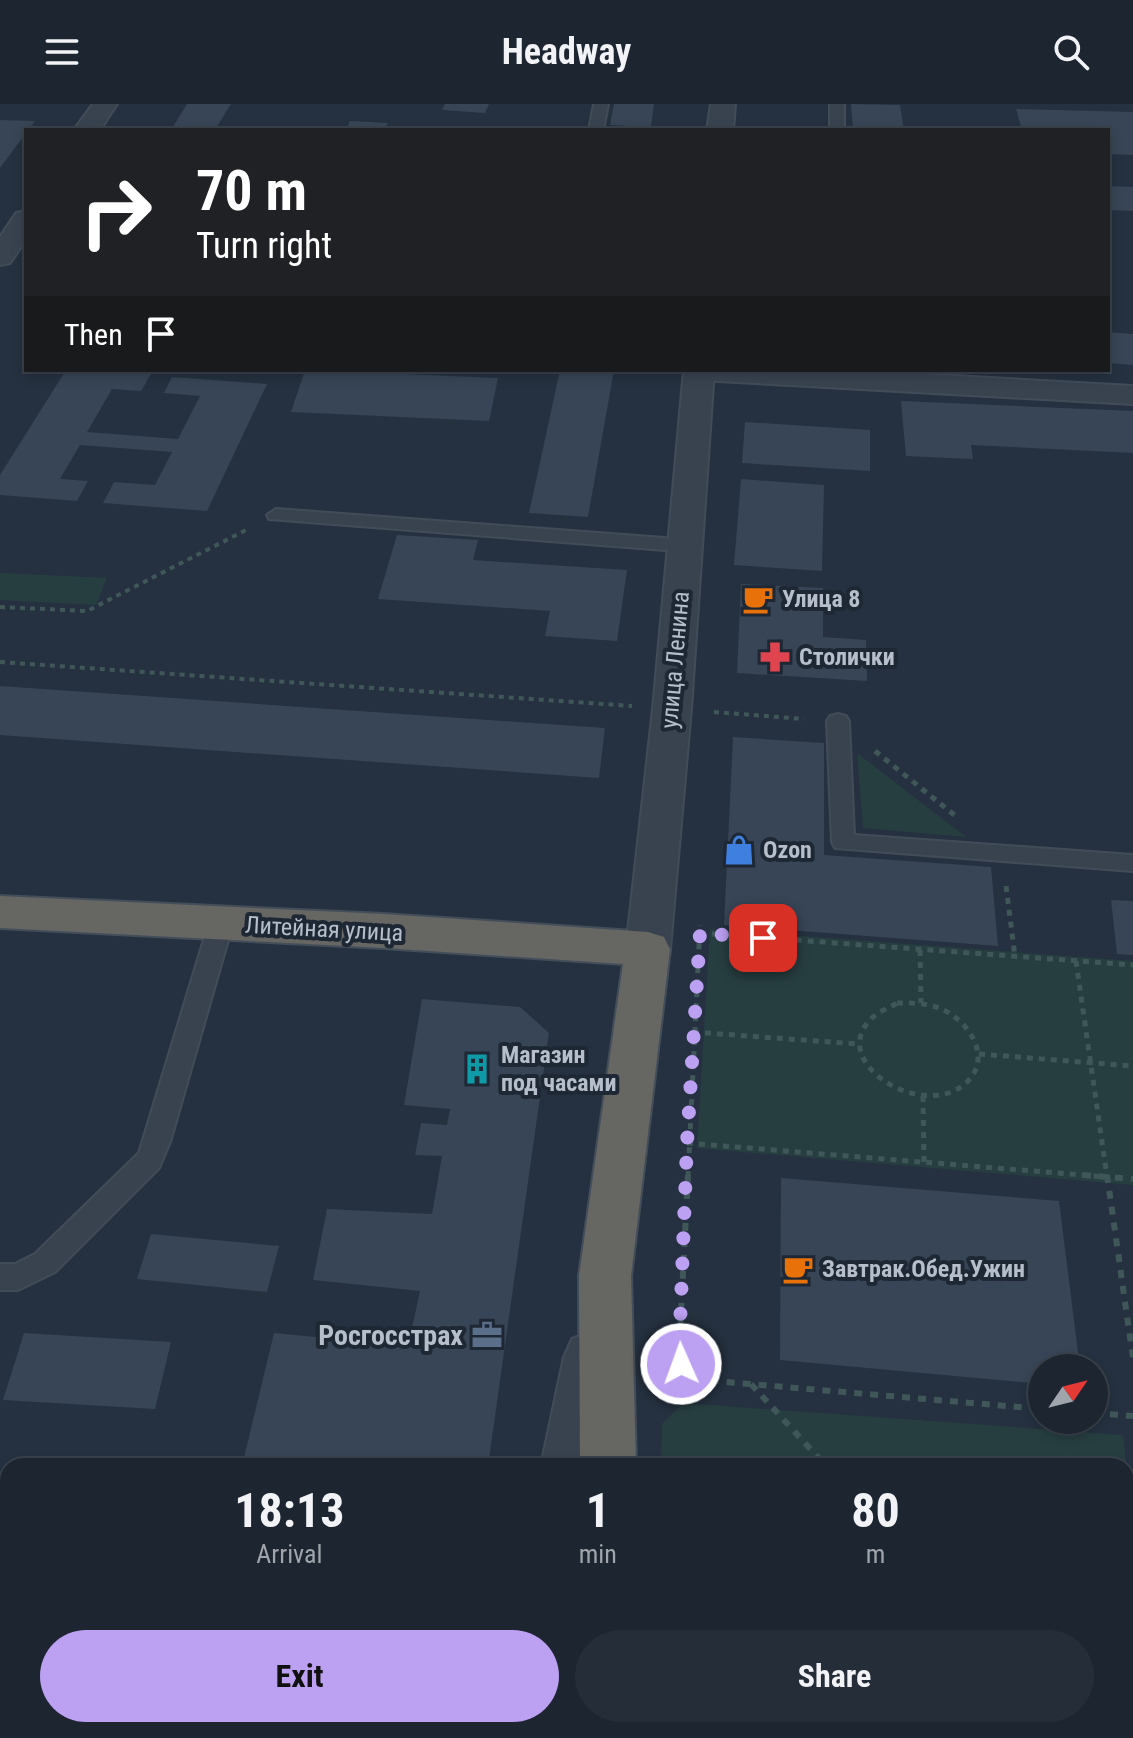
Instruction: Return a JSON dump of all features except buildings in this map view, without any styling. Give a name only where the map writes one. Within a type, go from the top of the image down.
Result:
[{"type":"highway","name":"Литейная улица","points":[[0,912],[648,949]]},
{"type":"highway","points":[[608,1458],[605,1276],[648,949]]},
{"type":"street","points":[[88,128],[105,104]]},
{"type":"street","points":[[720,128],[723,104]]},
{"type":"street","points":[[0,257],[24,222]]},
{"type":"street","name":"улица Ленина","points":[[648,949],[672,709],[699,372]]},
{"type":"street","points":[[734,372],[1133,395]]},
{"type":"street","points":[[571,1458],[605,1276]]},
{"type":"lane","points":[[596,128],[601,104]]},
{"type":"lane","points":[[837,104],[837,128]]},
{"type":"lane","points":[[276,515],[665,544]]},
{"type":"lane","points":[[838,721],[843,842],[1133,863]]},
{"type":"lane","points":[[0,1277],[18,1277],[45,1263],[149,1160],[157,1142],[221,923]]},
{"type":"path","points":[[0,607],[87,611],[276,515]]},
{"type":"path","points":[[0,662],[838,721],[1002,854],[1015,957]]},
{"type":"path","points":[[1028,1408],[703,1380],[681,1364],[687,1143],[700,933],[1133,965]]},
{"type":"path","points":[[920,950],[921,1003]]},
{"type":"path","points":[[1076,961],[1133,1358]]},
{"type":"path","points":[[897,1003],[921,1003],[945,1011],[962,1022],[974,1037],[979,1054],[976,1070],[965,1084],[947,1094],[923,1096],[899,1092],[878,1080],[864,1063],[858,1044],[862,1027],[876,1011],[897,1003]]},
{"type":"path","points":[[693,1032],[858,1044]]},
{"type":"path","points":[[979,1054],[1133,1066]]},
{"type":"path","points":[[923,1096],[924,1162]]},
{"type":"path","points":[[687,1143],[1133,1179]]},
{"type":"path","points":[[750,1384],[819,1458]]},
{"type":"path","points":[[1108,1414],[1133,1416]]},
{"type":"green space","points":[[0,573],[107,578],[96,605],[0,600]]},
{"type":"green space","points":[[857,753],[966,837],[863,828]]},
{"type":"green space","points":[[710,929],[1133,961],[1133,1185],[697,1148]]},
{"type":"green space","points":[[683,1403],[1028,1428],[1028,1434],[1123,1435],[1126,1458],[661,1458],[662,1424]]},
{"type":"place","name":"Улица 8","points":[[758,599]]},
{"type":"place","name":"Столички","points":[[775,657]]},
{"type":"place","name":"Ozon","points":[[739,850]]},
{"type":"place","name":"Магазин под часами","points":[[477,1069]]},
{"type":"place","name":"Завтрак.Обед.Ужин","points":[[798,1269]]},
{"type":"place","name":"Росгосстрах","points":[[487,1335]]},
{"type":"route","points":[[681,1364],[687,1143],[700,933],[763,938]]}]
